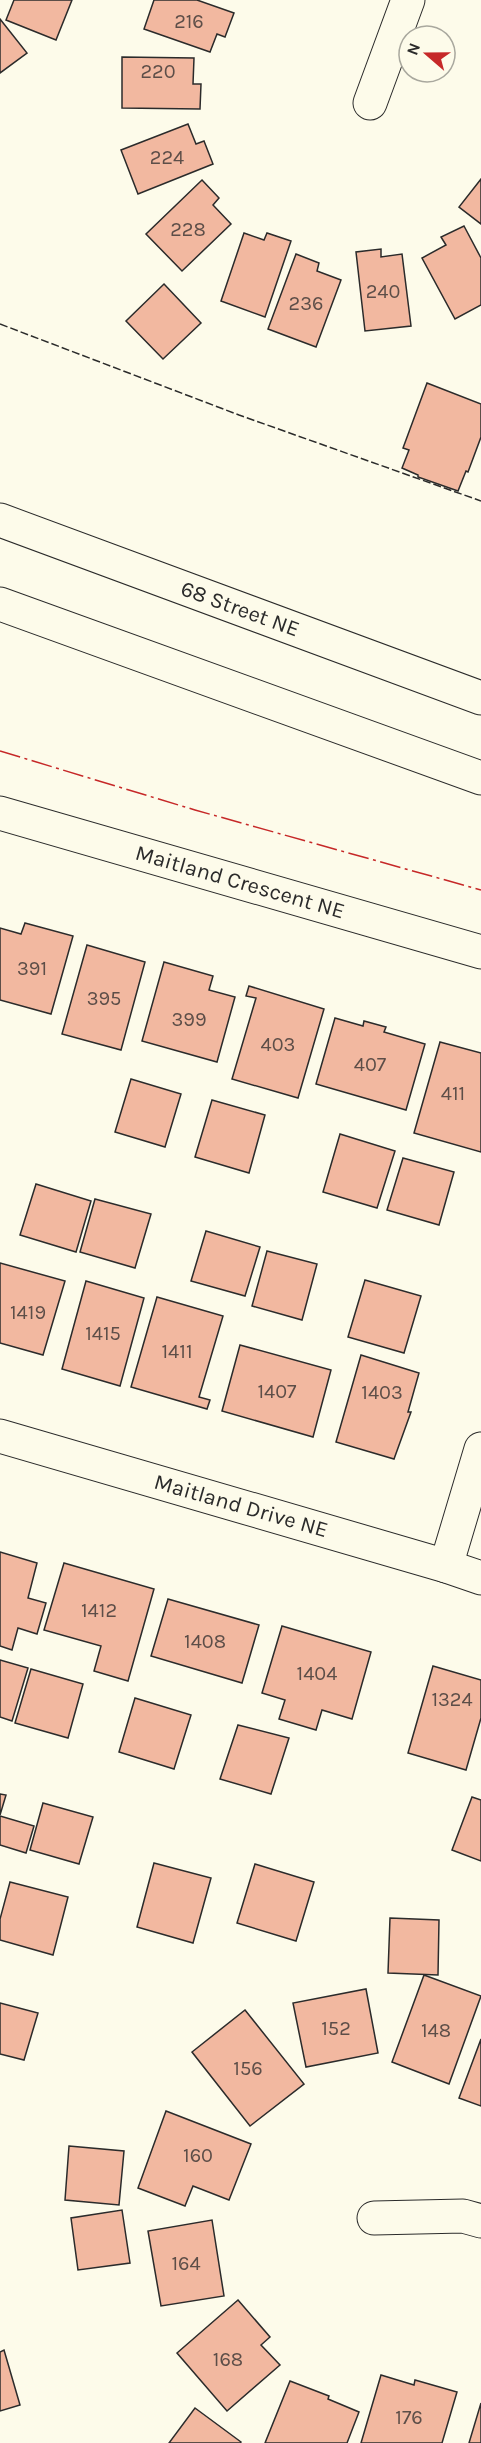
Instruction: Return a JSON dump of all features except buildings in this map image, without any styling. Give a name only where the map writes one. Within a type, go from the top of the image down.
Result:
[{"type":"street","points":[[370,103],[408,0]]},
{"type":"street","name":"68 Street NE","points":[[0,520],[481,699]]},
{"type":"street","points":[[0,604],[481,778]]},
{"type":"street","name":"Maitland Crescent NE","points":[[0,813],[481,952]]},
{"type":"street","name":"Maitland Drive NE","points":[[0,1436],[481,1578]]},
{"type":"street","points":[[446,1566],[481,1449]]},
{"type":"street","points":[[374,2218],[463,2216],[481,2221]]},
{"type":"fence","points":[[0,324],[239,415],[481,501]]},
{"type":"power","points":[[0,751],[195,810],[481,890]]}]
